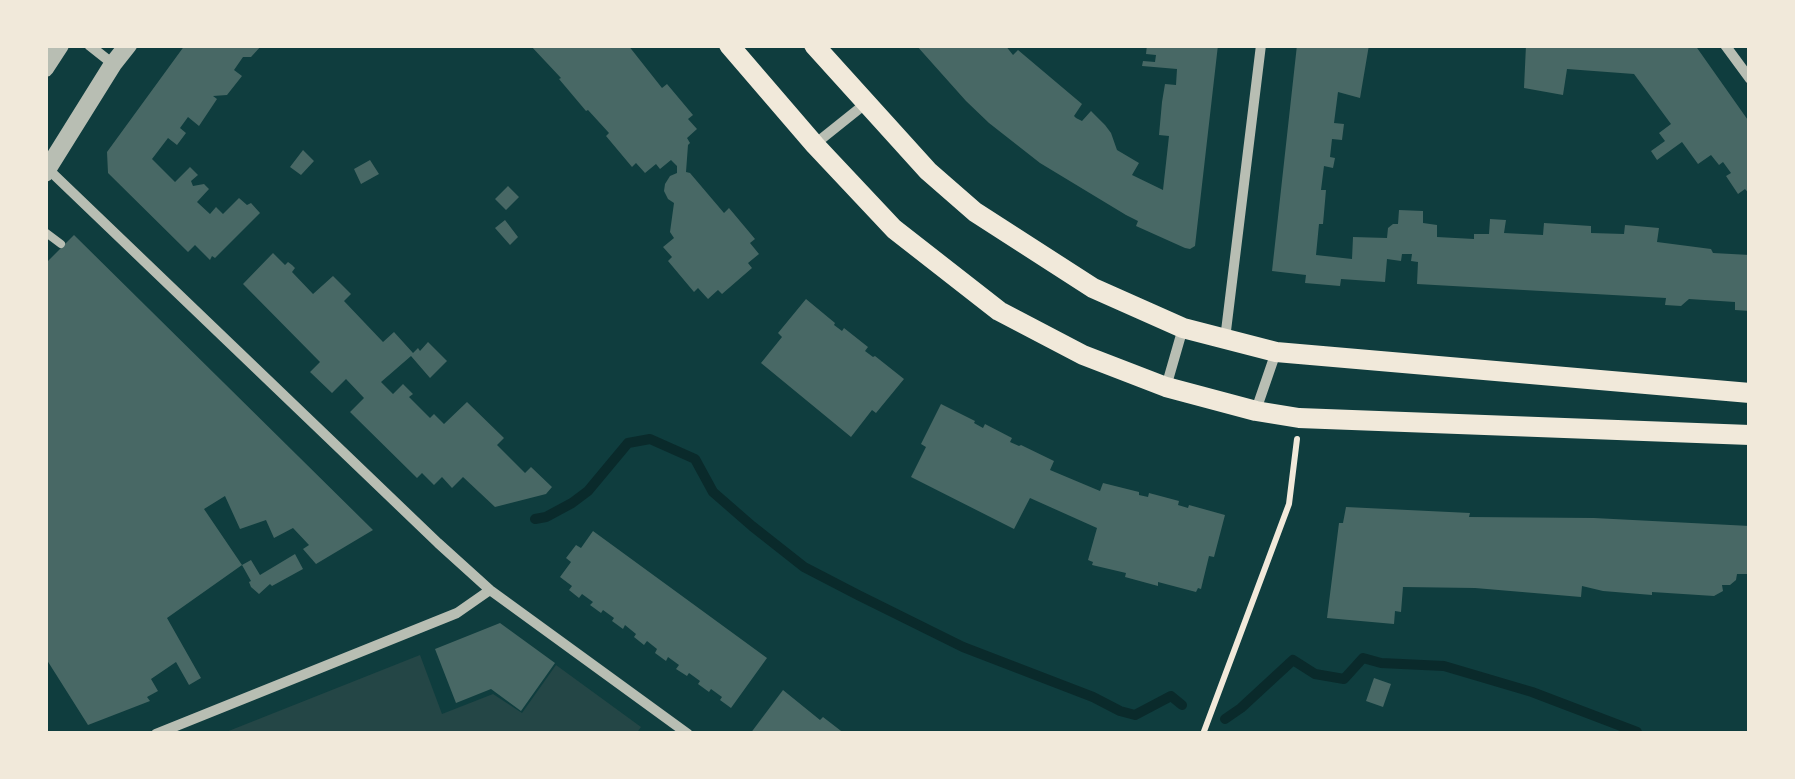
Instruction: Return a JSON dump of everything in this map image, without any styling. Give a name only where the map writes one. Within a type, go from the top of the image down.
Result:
[{"type":"main road","points":[[729,45],[894,229],[999,311],[1083,355],[1166,386],[1256,411],[1299,418],[1750,435]]},
{"type":"main road","points":[[814,45],[928,171],[975,212],[1093,288],[1183,328],[1276,352],[1750,392]]},
{"type":"street","points":[[45,68],[60,45]]},
{"type":"street","points":[[88,45],[112,64]]},
{"type":"street","points":[[128,45],[112,64],[46,171],[490,590],[688,734]]},
{"type":"street","points":[[1225,340],[1261,45]]},
{"type":"street","points":[[1726,45],[1750,79]]},
{"type":"street","points":[[815,145],[865,104]]},
{"type":"street","points":[[1166,386],[1183,328]]},
{"type":"street","points":[[1256,411],[1276,352]]},
{"type":"street","points":[[156,734],[456,613],[490,590]]},
{"type":"lane","points":[[45,232],[61,244]]},
{"type":"path","points":[[1203,734],[1289,504],[1299,418]]},
{"type":"shaded area","points":[[420,655],[442,714],[493,694],[522,713],[556,665],[641,727],[636,734],[221,734]]},
{"type":"building","points":[[185,45],[262,45],[251,57],[243,57],[234,70],[242,76],[227,95],[213,96],[217,99],[199,126],[188,117],[180,128],[186,133],[177,145],[168,138],[152,159],[175,182],[190,167],[198,175],[191,181],[193,186],[204,184],[209,189],[197,202],[210,214],[216,207],[223,214],[239,198],[260,213],[210,260],[195,245],[188,252],[108,173],[107,152]]},
{"type":"building","points":[[530,45],[628,45],[662,88],[667,84],[693,115],[688,119],[697,129],[687,138],[690,143],[686,172],[724,213],[729,208],[755,239],[750,243],[759,254],[748,263],[752,268],[722,294],[718,290],[708,299],[698,288],[694,292],[668,261],[672,257],[663,247],[674,238],[670,232],[674,203],[664,191],[670,176],[677,173],[677,166],[671,160],[660,169],[656,164],[645,173],[636,163],[632,167],[606,136],[609,133]]},
{"type":"building","points":[[916,45],[1005,45],[1013,55],[1018,50],[1082,104],[1076,118],[1082,121],[1091,111],[1105,125],[1117,150],[1139,163],[1132,175],[1163,190],[1169,136],[1159,135],[1162,102],[1165,84],[1176,85],[1177,69],[1142,66],[1143,61],[1155,62],[1156,55],[1146,54],[1147,45],[1218,45],[1195,246],[1185,248],[1136,226],[1138,221],[1040,163],[989,123]]},
{"type":"building","points":[[1297,45],[1369,45],[1360,98],[1338,92],[1334,123],[1344,124],[1342,140],[1332,139],[1333,168],[1324,166],[1323,224],[1319,224],[1316,255],[1352,259],[1353,237],[1387,238],[1388,228],[1398,224],[1399,210],[1423,211],[1423,223],[1437,225],[1437,237],[1474,239],[1474,234],[1489,234],[1490,219],[1506,220],[1504,233],[1543,235],[1544,223],[1591,226],[1591,233],[1624,234],[1625,225],[1659,228],[1657,242],[1711,249],[1713,253],[1750,255],[1750,311],[1735,310],[1735,302],[1689,299],[1681,306],[1665,305],[1666,298],[1417,284],[1418,262],[1411,261],[1412,254],[1402,254],[1401,261],[1387,259],[1385,282],[1341,279],[1340,286],[1305,283],[1306,275],[1272,271]]},
{"type":"building","points":[[1526,45],[1695,45],[1750,123],[1750,195],[1745,189],[1738,194],[1726,176],[1731,173],[1723,162],[1719,165],[1711,155],[1698,164],[1682,142],[1657,160],[1651,151],[1665,141],[1659,133],[1671,124],[1634,74],[1567,69],[1563,95],[1524,88]]},
{"type":"building","points":[[303,150],[314,161],[301,175],[290,167]]},
{"type":"building","points":[[370,160],[379,174],[361,184],[354,169]]},
{"type":"building","points":[[508,186],[519,197],[506,210],[495,199]]},
{"type":"building","points":[[505,220],[518,237],[510,245],[495,228]]},
{"type":"building","points":[[74,235],[373,530],[316,564],[303,549],[309,545],[293,528],[274,538],[266,520],[240,529],[225,496],[204,509],[242,565],[167,618],[201,678],[189,685],[176,662],[151,679],[158,691],[147,697],[150,701],[88,725],[45,657],[45,264]]},
{"type":"building","points":[[273,253],[285,265],[288,262],[295,268],[292,272],[313,294],[333,276],[351,294],[344,301],[383,342],[394,332],[413,353],[428,342],[447,361],[430,378],[411,356],[381,382],[393,394],[403,384],[413,394],[409,397],[430,418],[434,414],[444,424],[467,402],[504,438],[497,445],[525,473],[531,467],[552,487],[546,494],[495,507],[463,477],[452,488],[442,477],[434,485],[422,473],[417,478],[350,412],[364,398],[346,379],[332,393],[310,372],[320,362],[243,284]]},
{"type":"building","points":[[806,299],[904,379],[851,437],[761,363],[782,337],[778,333]]},
{"type":"building","points":[[941,404],[1054,461],[1050,470],[1100,491],[1103,483],[1225,515],[1201,589],[1196,592],[1158,582],[1158,586],[1092,565],[1088,560],[1097,528],[1030,498],[1014,529],[911,477],[926,447],[921,444]]},
{"type":"building","points":[[1346,507],[1470,513],[1469,517],[1594,518],[1750,526],[1750,574],[1737,574],[1736,580],[1722,585],[1723,591],[1714,596],[1652,595],[1582,586],[1581,597],[1475,588],[1403,587],[1401,612],[1395,611],[1394,624],[1327,618],[1339,523],[1343,523]]},
{"type":"building","points":[[593,531],[767,658],[731,708],[689,673],[687,676],[676,669],[679,665],[668,657],[666,661],[655,653],[657,649],[647,641],[644,645],[625,625],[623,629],[603,610],[601,613],[590,605],[593,602],[582,594],[579,598],[569,590],[572,586],[560,577],[571,562],[566,558],[576,545],[581,548]]},
{"type":"building","points":[[295,554],[303,569],[270,584],[259,594],[251,587],[242,565],[251,560],[260,575]]},
{"type":"building","points":[[500,623],[555,663],[521,711],[491,689],[456,703],[435,649]]},
{"type":"building","points":[[1374,678],[1391,684],[1383,707],[1366,701]]},
{"type":"building","points":[[783,690],[820,720],[823,717],[845,734],[750,734]]},
{"type":"waterway","points":[[535,519],[546,517],[588,491],[628,443],[650,439],[695,459],[713,492],[752,526],[804,567],[858,595],[963,647],[1120,711],[1135,715],[1171,696],[1182,705]]},
{"type":"waterway","points":[[1225,719],[1293,660],[1315,674],[1344,679],[1363,658],[1381,663],[1444,666],[1532,692],[1637,732]]}]
